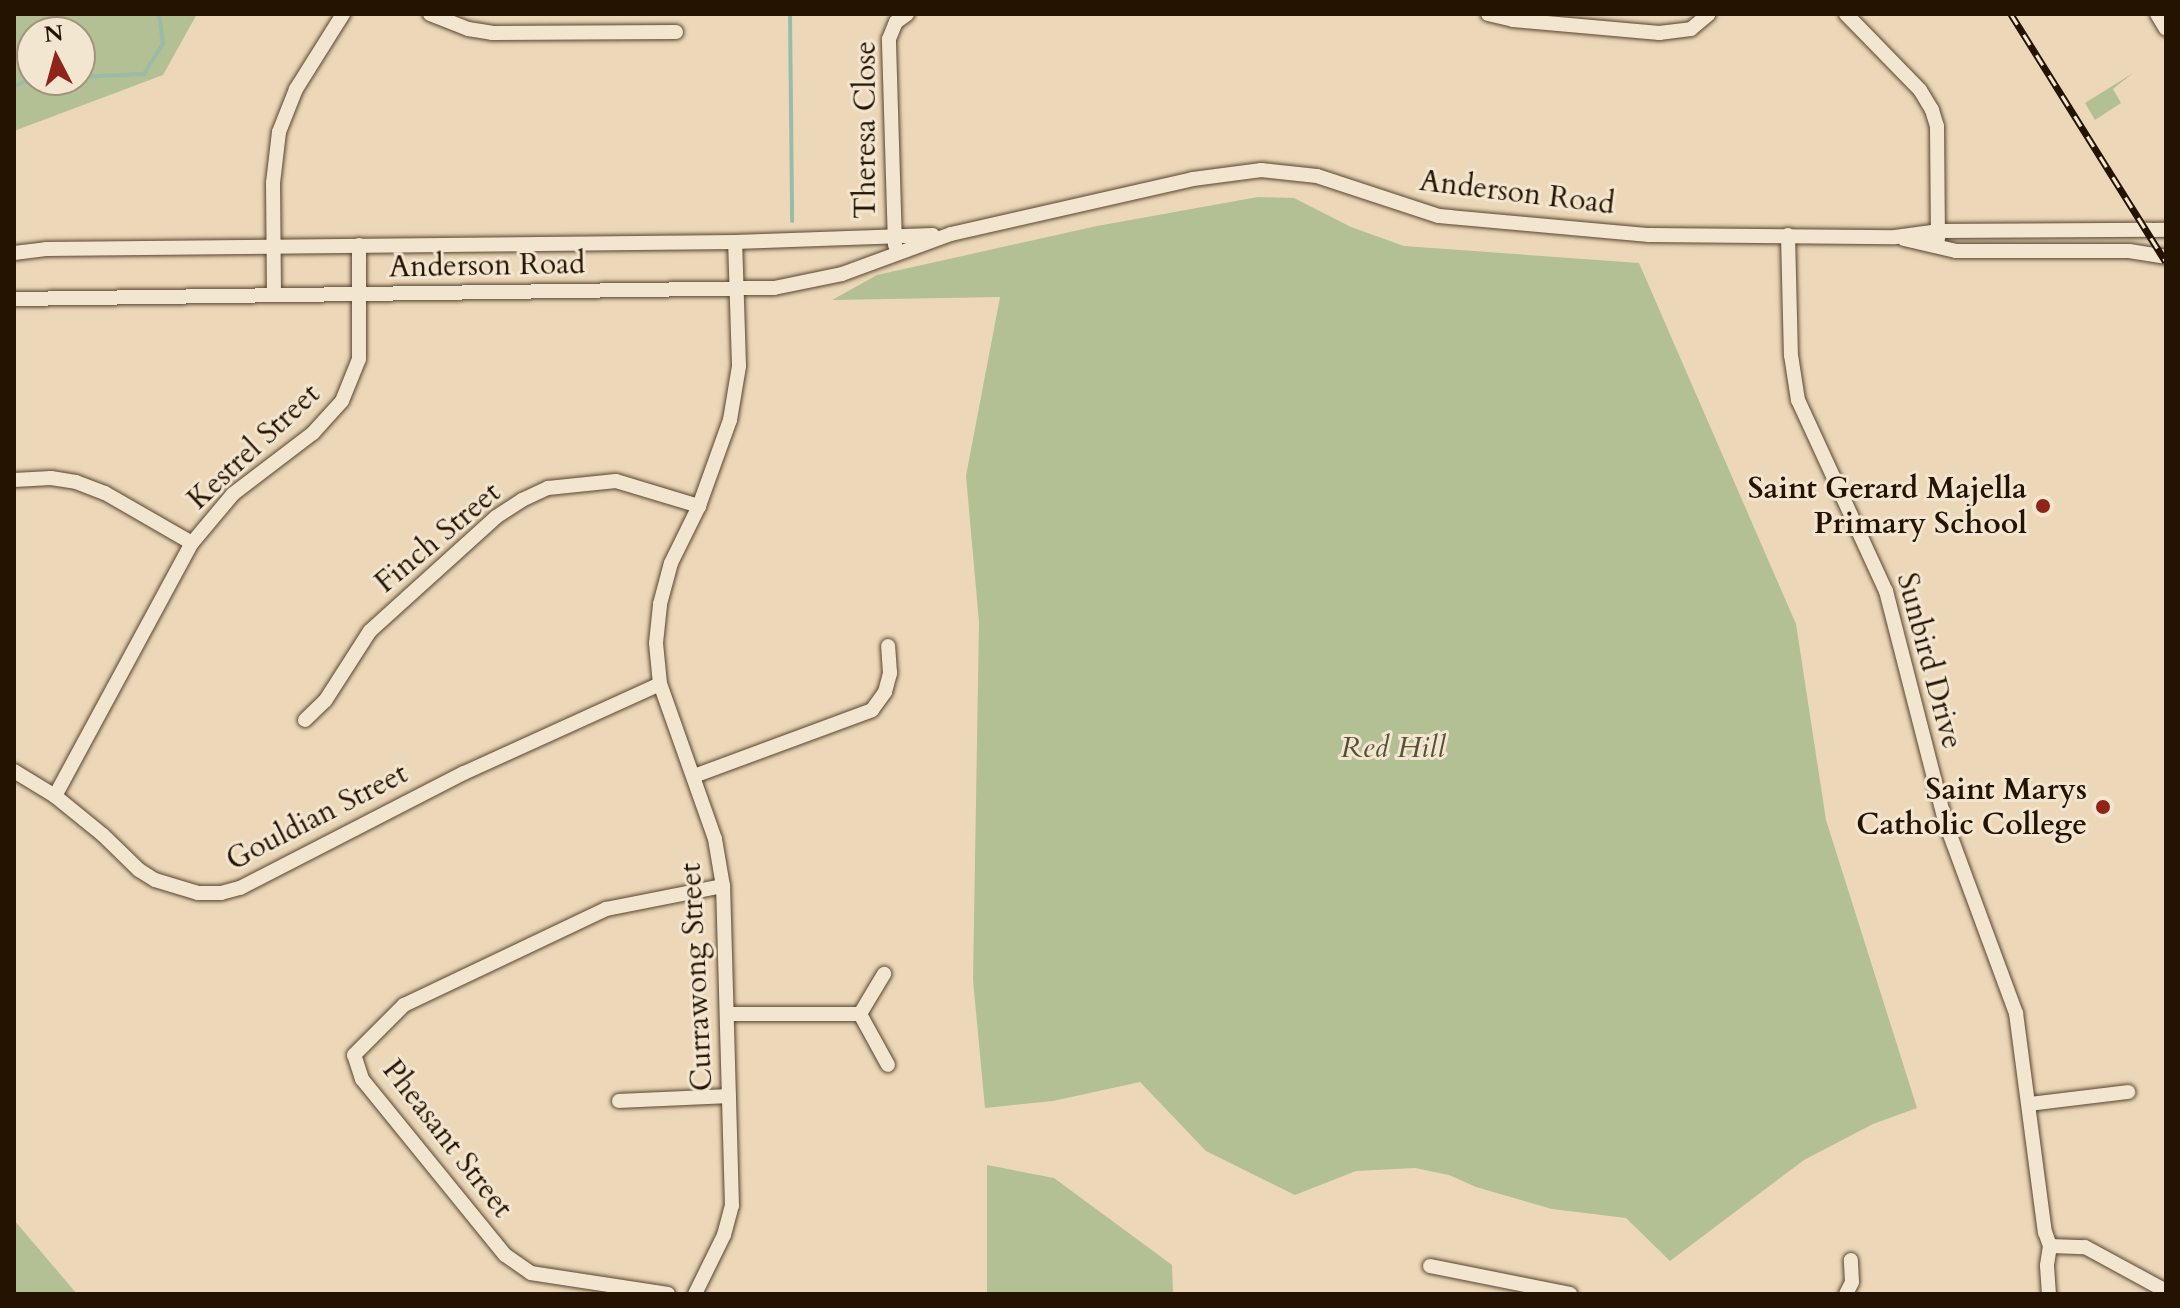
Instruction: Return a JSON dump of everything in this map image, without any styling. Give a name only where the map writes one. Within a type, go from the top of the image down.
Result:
[{"type":"street","points":[[274,295],[274,157],[279,132],[296,89],[343,14]]},
{"type":"street","points":[[430,14],[468,29],[492,33],[676,32]]},
{"type":"street","name":"Theresa Close","points":[[895,246],[889,39],[896,22],[907,14]]},
{"type":"street","points":[[1488,14],[1513,20],[1659,33],[1691,29],[1709,14]]},
{"type":"street","points":[[1846,14],[1920,90],[1932,110],[1937,126],[1938,248]]},
{"type":"street","points":[[2157,14],[2166,29]]},
{"type":"street","name":"Anderson Road","points":[[14,299],[736,288],[819,281],[895,246],[1193,179],[1271,170],[1317,176],[1422,211],[1453,218],[1649,235],[1895,237],[1938,231],[2166,230]]},
{"type":"street","name":"Sunbird Drive","points":[[1788,235],[1794,385],[1807,422],[1886,591],[1946,824],[2016,1013],[2045,1232],[2050,1246],[2047,1266],[2049,1294]]},
{"type":"street","name":"Anderson Road","points":[[1895,237],[1938,248],[2129,251],[2166,257]]},
{"type":"street","name":"Anderson Road","points":[[14,253],[46,249],[735,242],[895,246]]},
{"type":"street","name":"Currawong Street","points":[[695,1294],[724,1235],[732,1206],[723,886],[715,839],[660,684],[656,643],[660,604],[671,563],[699,506],[733,407],[739,366],[735,242]]},
{"type":"street","name":"Kestrel Street","points":[[55,796],[192,543],[233,494],[313,433],[342,401],[359,359],[359,245]]},
{"type":"street","points":[[14,290],[71,289],[102,297]]},
{"type":"street","points":[[14,480],[51,478],[76,482],[105,493],[192,543]]},
{"type":"street","name":"Finch Street","points":[[305,720],[325,701],[370,631],[496,517],[522,500],[548,488],[616,481],[699,506]]},
{"type":"street","points":[[694,776],[872,710],[885,692],[890,673],[888,646]]},
{"type":"street","name":"Gouldian Street","points":[[14,771],[55,796],[139,870],[155,880],[198,893],[221,893],[240,888],[464,773],[660,684]]},
{"type":"street","name":"Pheasant Street","points":[[668,1294],[531,1273],[505,1255],[362,1079],[354,1055],[404,1005],[606,909],[723,886]]},
{"type":"street","points":[[860,1014],[884,974]]},
{"type":"street","points":[[728,1014],[860,1014]]},
{"type":"street","points":[[860,1014],[888,1065]]},
{"type":"street","points":[[2029,1104],[2128,1092]]},
{"type":"street","points":[[619,1101],[729,1096]]},
{"type":"street","points":[[2050,1246],[2085,1247],[2166,1291]]},
{"type":"street","points":[[1846,1294],[1852,1282],[1851,1260]]},
{"type":"street","points":[[1430,1266],[1570,1294]]},
{"type":"green space","points":[[14,14],[197,14],[163,75],[14,131]]},
{"type":"green space","points":[[2133,73],[2113,89],[2121,103],[2095,120],[2085,103]]},
{"type":"green space","name":"Red Hill","points":[[1258,197],[1294,198],[1351,227],[1404,246],[1639,263],[1796,624],[1826,820],[1917,1108],[1873,1124],[1804,1160],[1670,1261],[1626,1218],[1552,1209],[1476,1187],[1449,1175],[1415,1168],[1356,1171],[1295,1195],[1206,1151],[1140,1082],[1053,1101],[985,1108],[973,980],[979,622],[966,476],[1000,297],[832,300],[877,275],[1097,226]]},
{"type":"green space","points":[[987,1165],[1054,1178],[1172,1265],[1173,1294],[987,1294]]},
{"type":"green space","points":[[14,1220],[77,1294],[14,1294]]},
{"type":"waterway","points":[[96,76],[144,74],[163,43],[159,14]]},
{"type":"waterway","points":[[790,14],[792,221]]},
{"type":"railway","points":[[2011,14],[2166,262]]},
{"type":"place","name":"Saint Gerard Majella Primary School","points":[[2043,506]]},
{"type":"place","name":"Saint Marys Catholic College","points":[[2103,807]]}]
